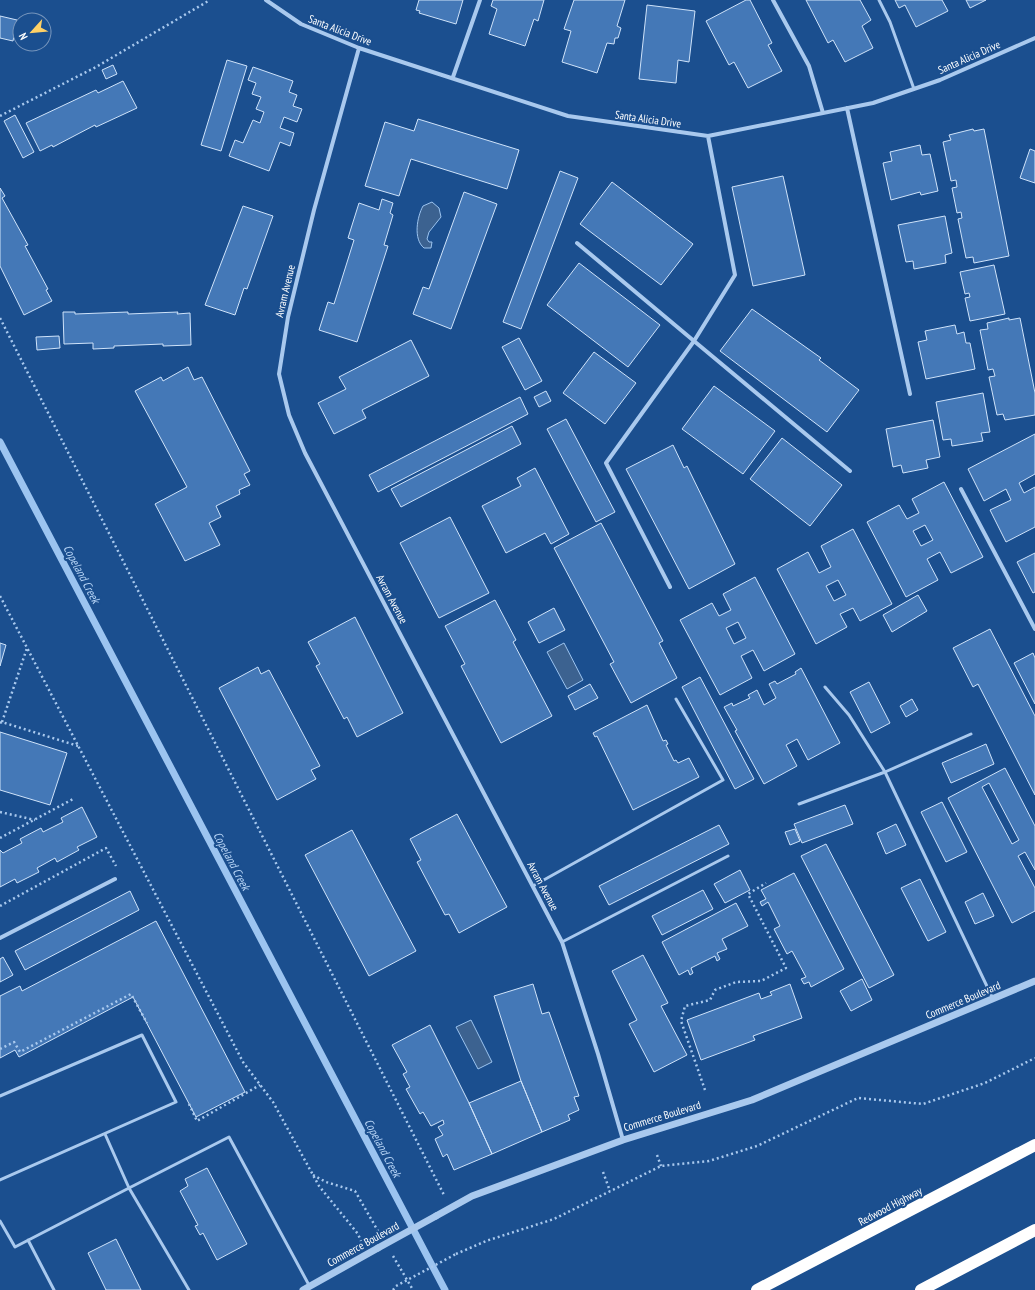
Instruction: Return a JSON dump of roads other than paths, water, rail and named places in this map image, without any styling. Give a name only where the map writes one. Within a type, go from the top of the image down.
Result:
[{"type":"highway","name":"Redwood Highway","points":[[757,1290],[1035,1144]]},
{"type":"highway","points":[[921,1290],[1035,1230]]},
{"type":"street","name":"Santa Alicia Drive","points":[[266,0],[301,24],[359,48],[453,77],[568,116],[708,136],[873,103],[940,80],[1035,38]]},
{"type":"street","points":[[453,77],[480,0]]},
{"type":"street","points":[[774,0],[809,66],[822,113]]},
{"type":"street","name":"Avram Avenue","points":[[359,48],[314,210],[288,317],[279,374],[288,415],[305,453],[562,942],[598,1054],[623,1140]]},
{"type":"street","points":[[847,108],[910,394]]},
{"type":"street","points":[[670,587],[606,463],[694,341],[735,275],[708,136]]},
{"type":"street","points":[[577,243],[850,471]]},
{"type":"street","points":[[961,489],[1035,629]]},
{"type":"street","points":[[0,938],[115,879]]},
{"type":"street","name":"Commerce Boulevard","points":[[306,1288],[472,1196],[623,1140],[752,1100],[1035,981]]},
{"type":"lane","points":[[879,0],[890,22],[914,89]]},
{"type":"lane","points":[[825,686],[849,715],[885,772],[992,999]]},
{"type":"lane","points":[[533,886],[723,780],[676,699]]},
{"type":"lane","points":[[799,804],[885,772],[971,734]]},
{"type":"lane","points":[[562,942],[728,856]]},
{"type":"lane","points":[[0,1096],[142,1035],[176,1102],[0,1180]]},
{"type":"lane","points":[[105,1134],[129,1188],[189,1290]]},
{"type":"lane","points":[[0,1221],[15,1247],[229,1137],[306,1288]]},
{"type":"lane","points":[[28,1240],[54,1290]]},
{"type":"water","points":[[432,202],[439,208],[441,217],[429,232],[427,239],[429,242],[432,242],[431,248],[424,248],[418,239],[417,234],[419,216],[423,206]]},
{"type":"water","points":[[564,643],[583,680],[567,689],[547,652]]},
{"type":"water","points":[[471,1020],[492,1062],[478,1069],[456,1027]]},
{"type":"waterway","name":"Copeland Creek","points":[[0,442],[445,1290]]}]
